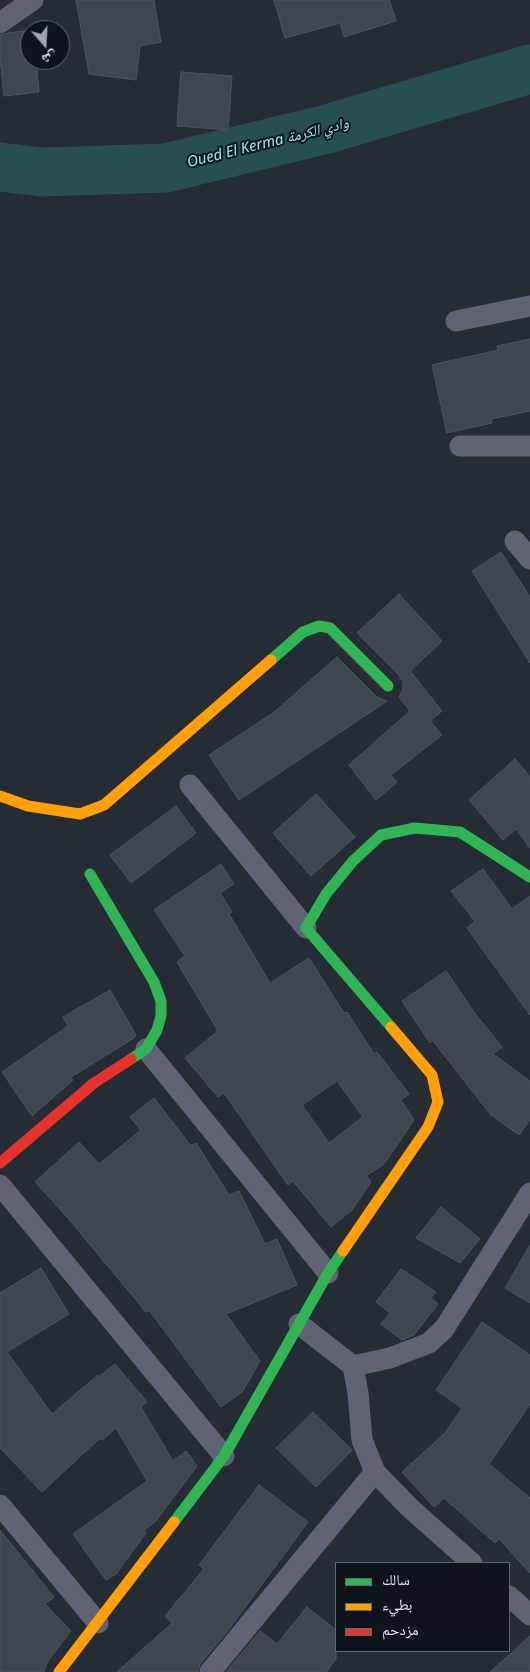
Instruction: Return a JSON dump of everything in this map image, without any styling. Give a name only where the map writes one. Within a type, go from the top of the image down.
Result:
[{"type":"street","points":[[0,23],[33,0]]},
{"type":"street","points":[[456,321],[530,306]]},
{"type":"street","points":[[460,446],[530,446]]},
{"type":"street","points":[[515,541],[530,559]]},
{"type":"street","points":[[0,796],[28,806],[80,814],[104,805],[303,632],[318,626],[330,628],[388,686]]},
{"type":"street","points":[[59,1672],[224,1456],[328,1273],[428,1127],[438,1102],[432,1076],[306,928],[190,785]]},
{"type":"street","points":[[306,928],[326,894],[348,868],[381,835],[415,828],[460,832],[530,877]]},
{"type":"street","points":[[0,1162],[94,1083],[146,1049],[157,1030],[161,1016],[161,1001],[154,982],[90,874]]},
{"type":"street","points":[[146,1049],[328,1273]]},
{"type":"street","points":[[0,1185],[224,1456]]},
{"type":"street","points":[[353,1366],[390,1358],[429,1342],[444,1329],[530,1193]]},
{"type":"street","points":[[299,1324],[353,1366],[358,1393],[362,1440],[375,1472],[410,1508],[471,1562]]},
{"type":"street","points":[[210,1672],[375,1472]]},
{"type":"street","points":[[0,1505],[98,1623]]},
{"type":"street","points":[[510,1597],[530,1615]]},
{"type":"building","points":[[76,0],[154,0],[161,42],[140,46],[136,80],[89,74]]},
{"type":"building","points":[[274,0],[389,0],[396,21],[344,37],[340,23],[285,38]]},
{"type":"building","points":[[20,31],[20,70],[37,70],[39,92],[4,96],[0,35]]},
{"type":"building","points":[[181,72],[232,76],[228,130],[177,126]]},
{"type":"building","points":[[530,339],[530,411],[491,419],[492,423],[447,433],[432,365],[498,350],[497,346]]},
{"type":"building","points":[[501,552],[530,597],[530,663],[472,571]]},
{"type":"building","points":[[399,594],[442,641],[410,671],[442,711],[430,721],[442,735],[391,775],[397,782],[376,800],[349,765],[410,711],[399,697],[403,690],[403,682],[399,675],[357,633]]},
{"type":"building","points":[[337,657],[377,697],[387,701],[239,800],[209,755],[273,713]]},
{"type":"building","points":[[515,759],[530,777],[530,848],[516,829],[503,840],[469,800]]},
{"type":"building","points":[[316,794],[355,837],[311,876],[273,833]]},
{"type":"building","points":[[176,806],[196,833],[131,883],[110,855]]},
{"type":"building","points":[[221,864],[234,884],[220,893],[232,912],[229,914],[270,983],[309,958],[344,1013],[347,1012],[374,1054],[377,1052],[409,1094],[401,1100],[414,1120],[384,1164],[366,1176],[371,1182],[352,1210],[331,1227],[293,1181],[288,1185],[224,1093],[218,1097],[185,1058],[218,1031],[177,962],[185,956],[154,910]],"holes":[[[337,1081],[363,1117],[329,1143],[302,1105]]]},
{"type":"building","points":[[483,869],[512,909],[530,896],[530,1015],[467,928],[475,921],[451,891]]},
{"type":"building","points":[[446,971],[474,1012],[502,1047],[493,1054],[530,1081],[530,1120],[519,1135],[491,1115],[433,1041],[430,1043],[402,1001]]},
{"type":"building","points":[[110,990],[136,1035],[71,1077],[73,1080],[32,1116],[2,1072],[68,1026],[63,1017]]},
{"type":"building","points":[[154,1098],[191,1146],[196,1143],[229,1195],[239,1191],[265,1244],[277,1239],[297,1285],[226,1314],[260,1361],[242,1392],[221,1407],[149,1310],[146,1312],[67,1217],[35,1182],[79,1142],[99,1164],[141,1130],[130,1117]]},
{"type":"building","points":[[441,1207],[480,1239],[460,1263],[416,1238]]},
{"type":"building","points":[[530,1245],[530,1303],[505,1288]]},
{"type":"building","points":[[41,1268],[69,1314],[7,1352],[52,1414],[98,1375],[99,1377],[115,1364],[147,1402],[141,1407],[173,1461],[186,1451],[197,1466],[155,1522],[144,1530],[146,1533],[116,1574],[106,1580],[73,1534],[147,1481],[116,1428],[102,1440],[100,1438],[42,1492],[0,1448],[0,1293]]},
{"type":"building","points":[[401,1269],[436,1292],[431,1298],[438,1304],[414,1335],[402,1340],[381,1324],[390,1313],[376,1302]]},
{"type":"building","points":[[482,1322],[530,1355],[530,1404],[489,1464],[530,1498],[530,1573],[499,1539],[495,1543],[444,1498],[434,1507],[402,1472],[445,1433],[462,1408],[436,1390]]},
{"type":"building","points":[[313,1412],[352,1450],[316,1487],[276,1448]]},
{"type":"building","points":[[259,1485],[308,1522],[226,1633],[200,1664],[198,1672],[117,1672],[172,1623],[165,1616],[204,1569],[199,1565]]},
{"type":"building","points":[[0,1530],[54,1597],[45,1604],[71,1631],[47,1662],[44,1672],[0,1672]]},
{"type":"building","points":[[307,1607],[335,1629],[336,1659],[326,1672],[226,1672],[260,1631],[277,1644]]},
{"type":"building","points":[[530,1636],[530,1672],[490,1672]]},
{"type":"waterway","name":"Oued El Kerma وادي الكرمة","points":[[0,167],[43,172],[166,168],[327,129],[530,69]]},
{"type":"traffic: fast","points":[[271,660],[303,632],[319,626],[330,628],[388,686]]},
{"type":"traffic: fast","points":[[391,1027],[306,928],[326,894],[353,861],[381,835],[415,828],[460,832],[530,877]]},
{"type":"traffic: fast","points":[[90,874],[154,982],[161,1001],[161,1016],[157,1030],[146,1049],[131,1059]]},
{"type":"traffic: fast","points":[[174,1522],[224,1456],[328,1273],[343,1251]]},
{"type":"traffic: slow","points":[[0,796],[28,806],[80,814],[104,805],[271,660]]},
{"type":"traffic: slow","points":[[343,1251],[428,1127],[438,1102],[432,1075],[391,1027]]},
{"type":"traffic: slow","points":[[59,1672],[174,1522]]},
{"type":"traffic: jam","points":[[0,1163],[94,1083],[131,1059]]}]
